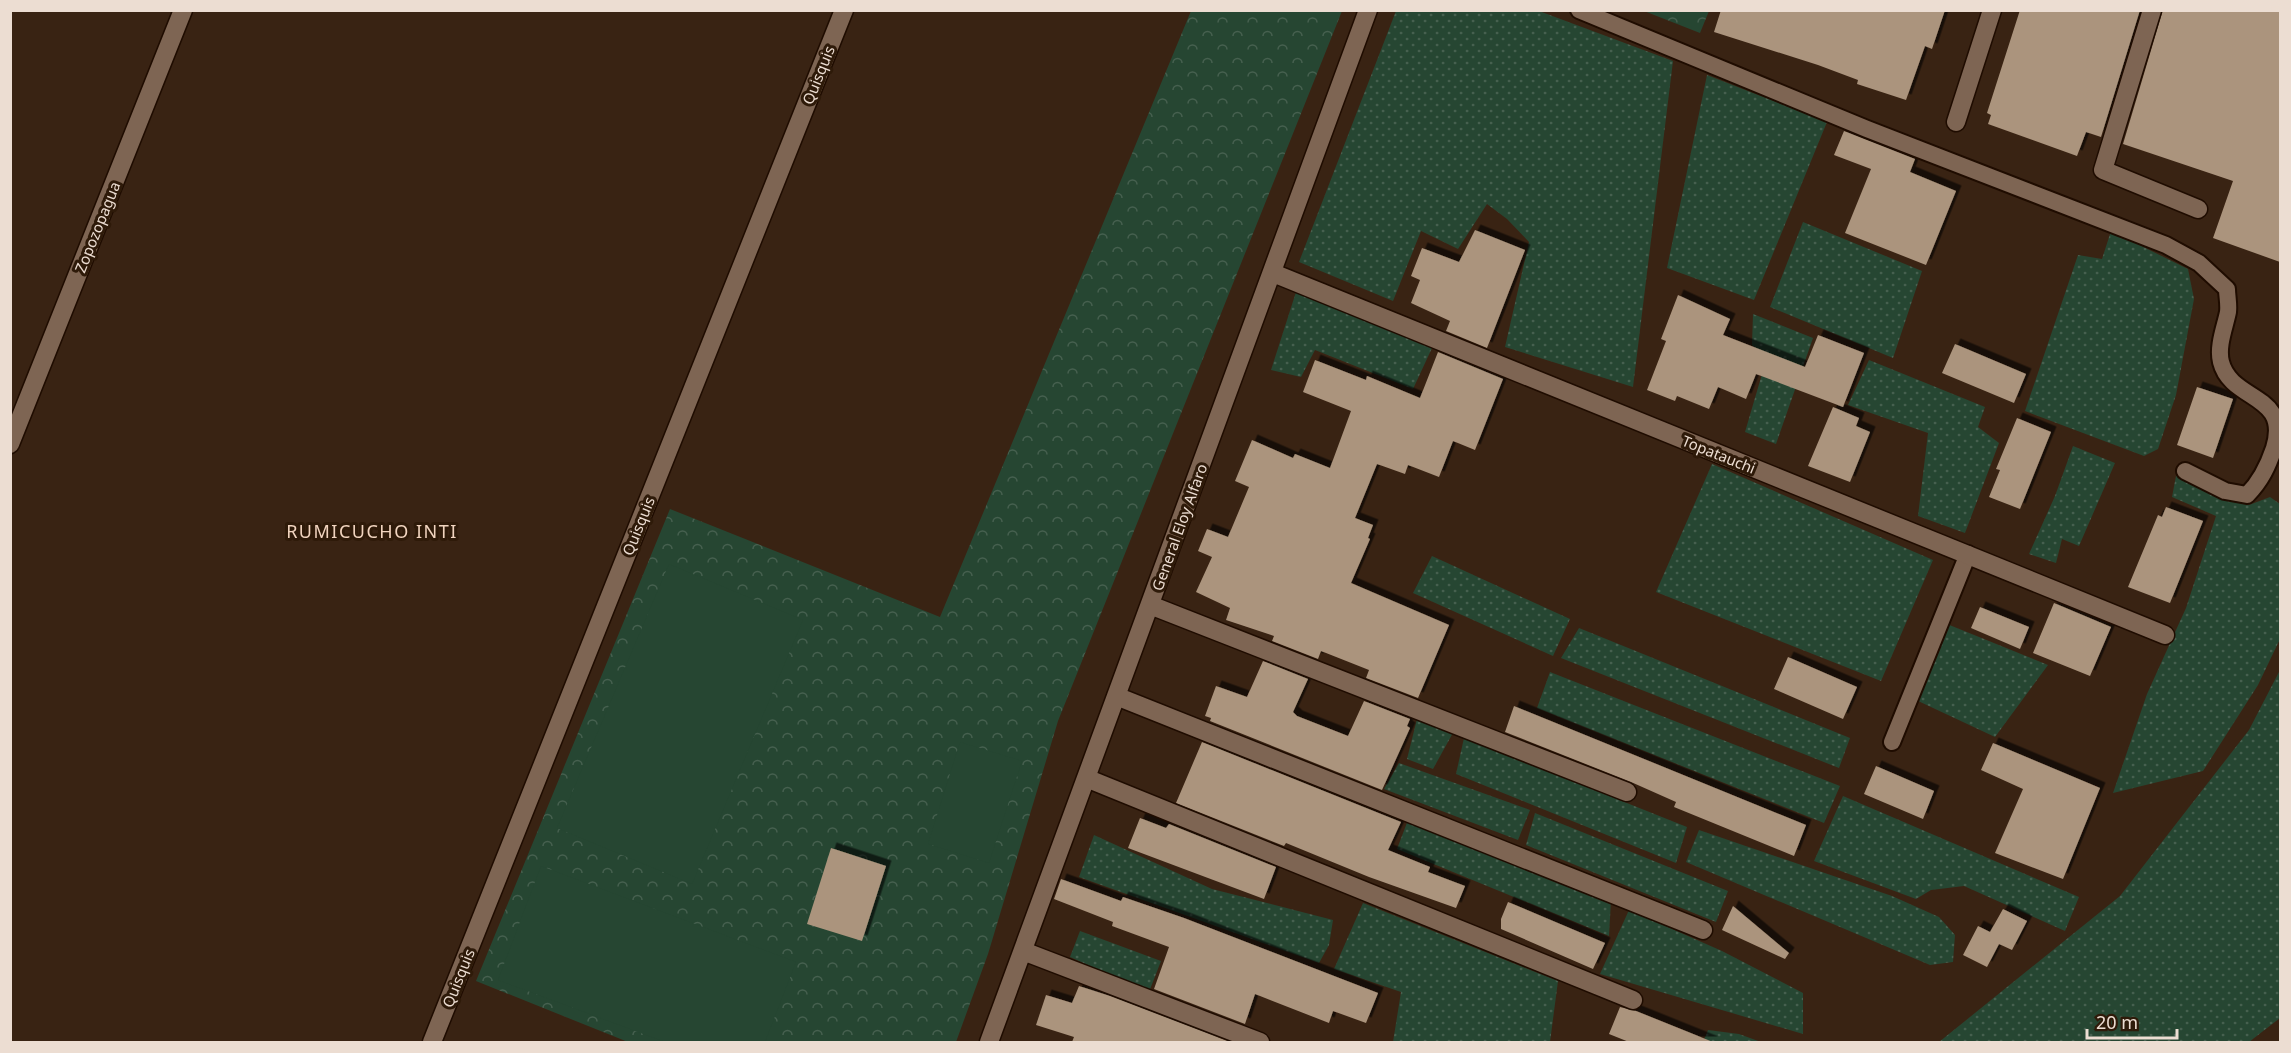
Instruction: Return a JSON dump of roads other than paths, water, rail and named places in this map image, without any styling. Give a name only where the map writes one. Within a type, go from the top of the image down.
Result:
[{"type":"street","name":"Zopozopagua","points":[[10,444],[183,10]]},
{"type":"street","name":"Quisquis","points":[[432,1042],[844,10]]},
{"type":"street","name":"General Eloy Alfaro","points":[[989,1042],[1368,10]]},
{"type":"street","points":[[1956,122],[1992,10]]},
{"type":"street","points":[[2152,10],[2103,170],[2198,209]]},
{"type":"street","name":"Topatauchi","points":[[1273,273],[2164,635]]},
{"type":"street","points":[[1150,605],[1627,792]]},
{"type":"street","points":[[1116,696],[1703,930]]},
{"type":"street","points":[[1086,778],[1633,1000]]},
{"type":"street","points":[[1023,951],[1260,1042]]},
{"type":"lane","points":[[1579,10],[1867,129],[2166,245],[2199,263],[2227,289],[2228,309],[2221,340],[2221,362],[2230,380],[2269,408],[2278,420],[2278,436],[2269,465],[2247,495],[2225,491],[2185,471]]},
{"type":"lane","points":[[1892,742],[1968,554]]},
{"type":"district","name":"RUMICUCHO INTI","points":[[372,531]]}]
